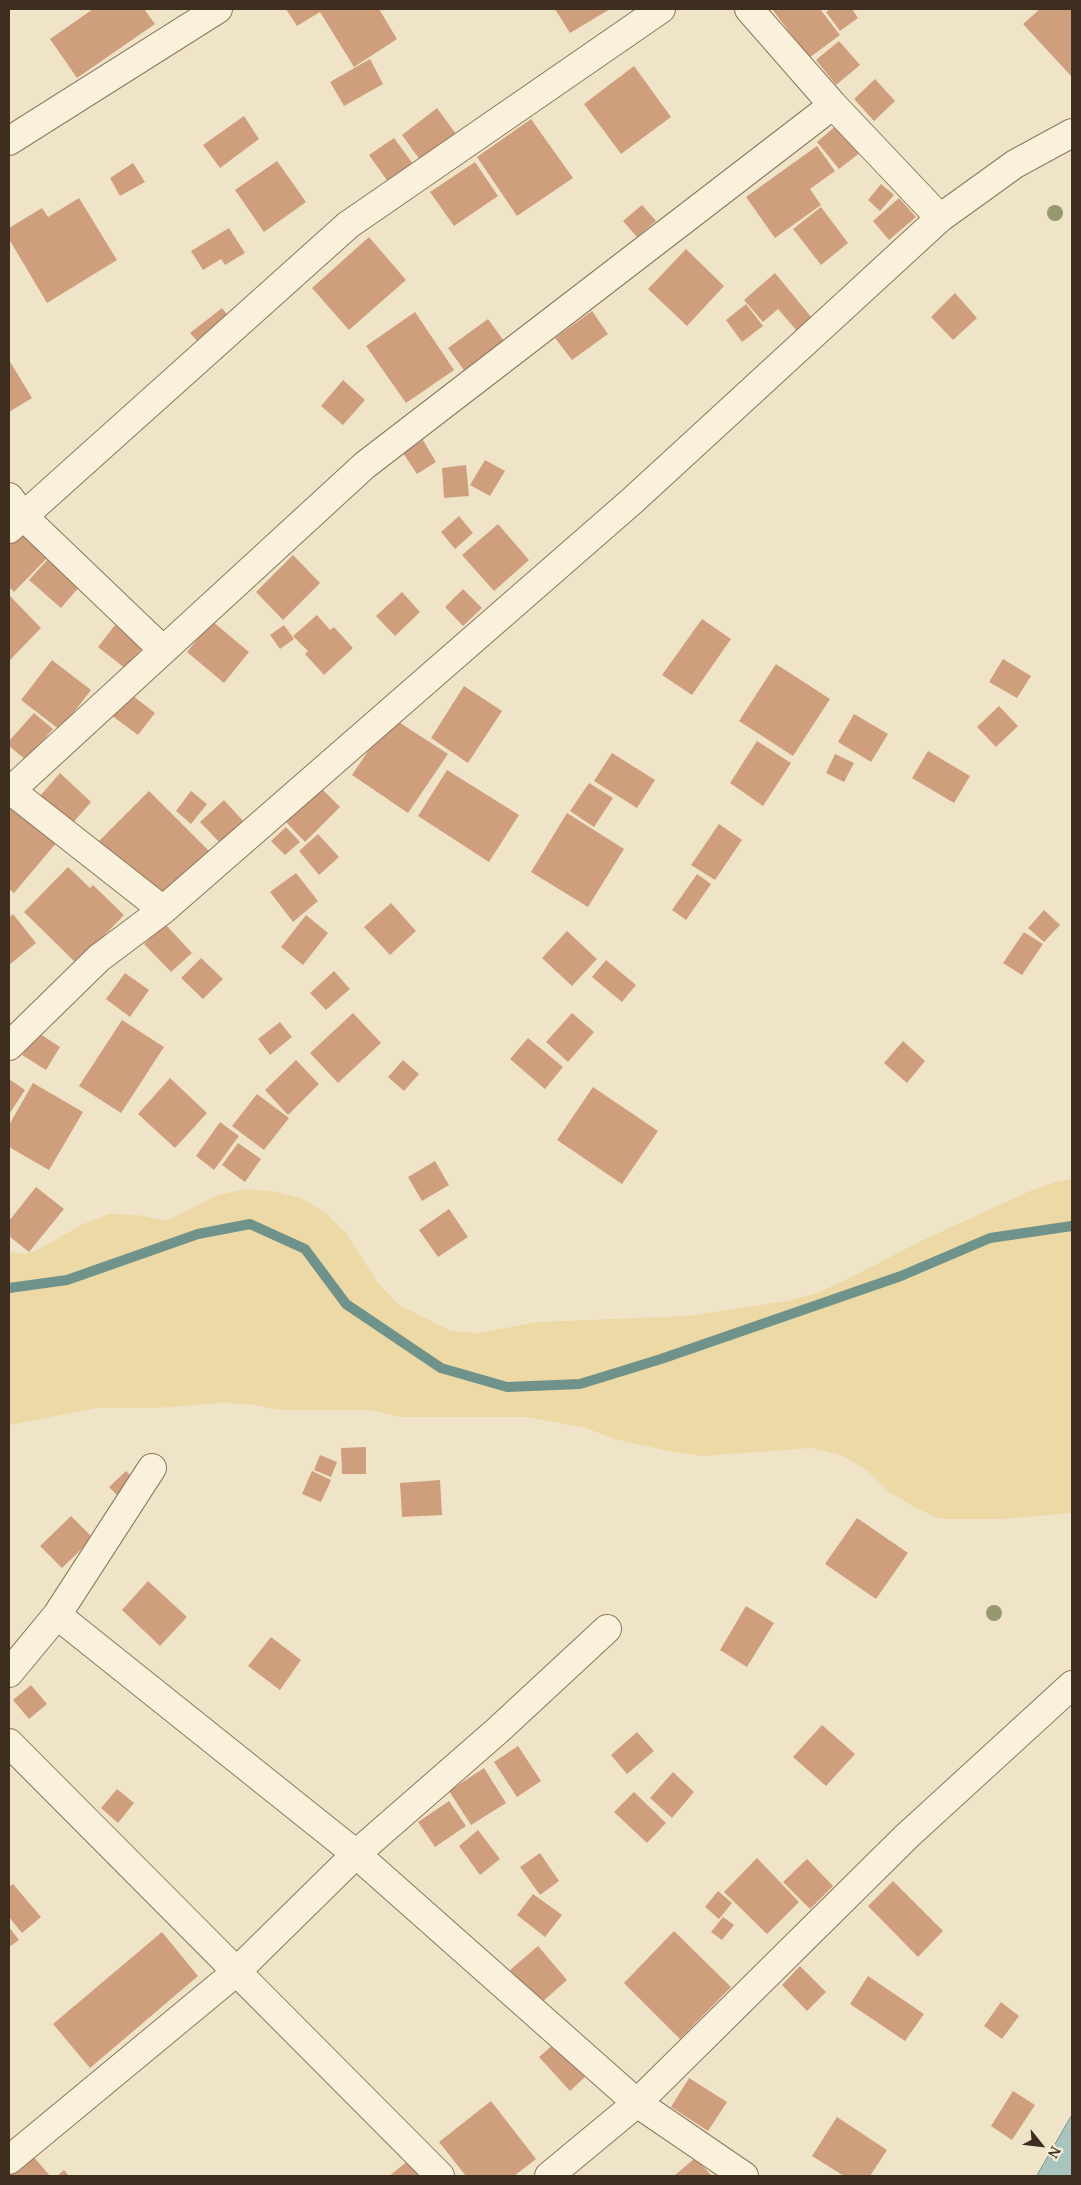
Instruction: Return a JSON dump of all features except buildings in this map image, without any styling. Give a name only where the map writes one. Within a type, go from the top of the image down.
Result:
[{"type":"street","points":[[9,141],[218,9]]},
{"type":"street","points":[[163,650],[13,514],[348,225],[661,9]]},
{"type":"street","points":[[749,9],[833,105],[940,218]]},
{"type":"street","points":[[163,910],[9,790],[365,465],[833,105]]},
{"type":"street","points":[[9,1046],[99,958],[163,910],[632,501],[940,218],[1015,164],[1072,133]]},
{"type":"street","points":[[9,1673],[57,1615],[152,1468]]},
{"type":"street","points":[[57,1615],[356,1854],[637,2103],[744,2176]]},
{"type":"street","points":[[9,2160],[235,1973],[356,1854],[504,1724],[607,1629]]},
{"type":"street","points":[[549,2176],[637,2103],[907,1836],[1072,1685]]},
{"type":"street","points":[[9,1743],[235,1973],[440,2176]]},
{"type":"sand","points":[[1072,1179],[1072,1513],[1001,1519],[940,1519],[914,1507],[889,1492],[867,1470],[841,1455],[811,1448],[703,1456],[673,1452],[614,1439],[586,1428],[527,1417],[400,1417],[370,1410],[280,1410],[249,1404],[220,1403],[156,1408],[97,1408],[9,1425],[9,1252],[24,1254],[36,1251],[81,1225],[109,1214],[138,1215],[166,1221],[218,1195],[247,1189],[276,1192],[300,1198],[325,1212],[346,1233],[378,1283],[399,1305],[451,1331],[479,1333],[538,1322],[688,1316],[787,1301],[817,1293],[844,1281],[921,1241],[1030,1191],[1058,1181]]},
{"type":"water","points":[[1072,2115],[1072,2176],[1037,2176]]},
{"type":"waterway","points":[[9,1288],[67,1280],[198,1234],[250,1224],[305,1249],[346,1304],[441,1368],[507,1387],[580,1384],[661,1359],[901,1276],[990,1238],[1072,1226]]}]
